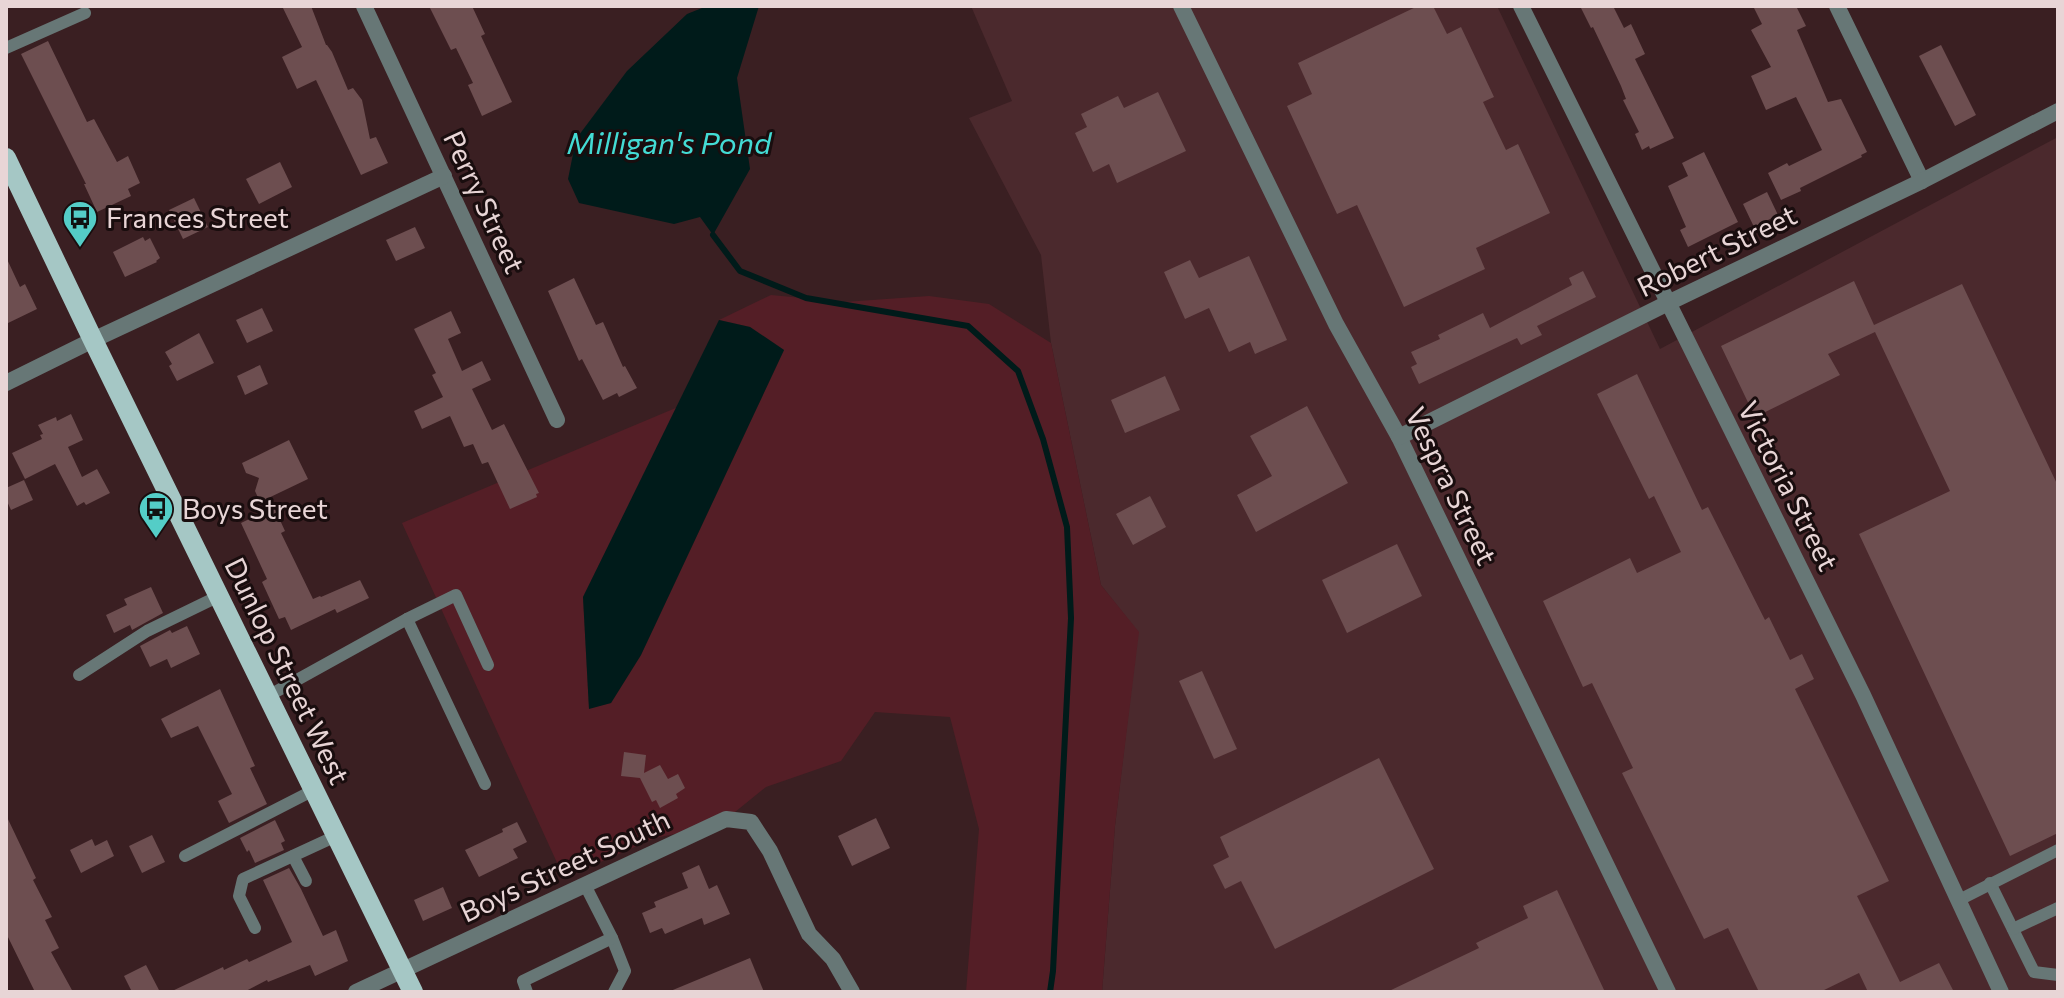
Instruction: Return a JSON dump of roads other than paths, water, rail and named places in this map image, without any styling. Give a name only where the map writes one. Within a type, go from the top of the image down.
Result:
[{"type":"main road","name":"Dunlop Street West","points":[[6,158],[413,992]]},
{"type":"street","name":"Perry Street","points":[[364,6],[557,420]]},
{"type":"street","name":"Vespra Street","points":[[1181,6],[1336,324],[1399,437],[1668,992]]},
{"type":"street","name":"Victoria Street","points":[[1521,6],[1863,695],[2001,992]]},
{"type":"street","points":[[1837,6],[1922,181]]},
{"type":"street","name":"Robert Street","points":[[1399,437],[1922,181],[2058,111]]},
{"type":"street","points":[[6,383],[444,176]]},
{"type":"street","name":"Boys Street South","points":[[356,992],[726,819],[751,822],[770,851],[809,934],[833,959],[852,992]]},
{"type":"lane","points":[[6,48],[85,13]]},
{"type":"lane","points":[[268,696],[456,595],[488,665]]},
{"type":"lane","points":[[79,675],[147,631],[219,596]]},
{"type":"lane","points":[[407,619],[485,784]]},
{"type":"lane","points":[[185,856],[314,790]]},
{"type":"lane","points":[[255,928],[239,896],[243,879],[336,836]]},
{"type":"lane","points":[[1959,900],[2058,850]]},
{"type":"lane","points":[[293,856],[306,881]]},
{"type":"lane","points":[[1990,883],[2034,972],[2058,975]]},
{"type":"lane","points":[[585,885],[625,971],[614,992]]},
{"type":"lane","points":[[2013,929],[2058,908]]},
{"type":"lane","points":[[527,992],[523,981],[612,938]]},
{"type":"water","name":"Milligan's Pond","points":[[707,6],[759,6],[737,78],[750,169],[713,235],[700,217],[674,224],[579,203],[568,179],[576,139],[627,71],[687,14]]},
{"type":"water","points":[[719,320],[750,327],[784,350],[641,655],[611,703],[589,709],[583,597]]},
{"type":"waterway","points":[[713,235],[740,271],[806,298],[968,326],[1018,371],[1043,439],[1067,527],[1071,618],[1050,992]]},
{"type":"place","name":"Frances Street","points":[[80,249]]},
{"type":"place","name":"Boys Street","points":[[156,540]]}]
